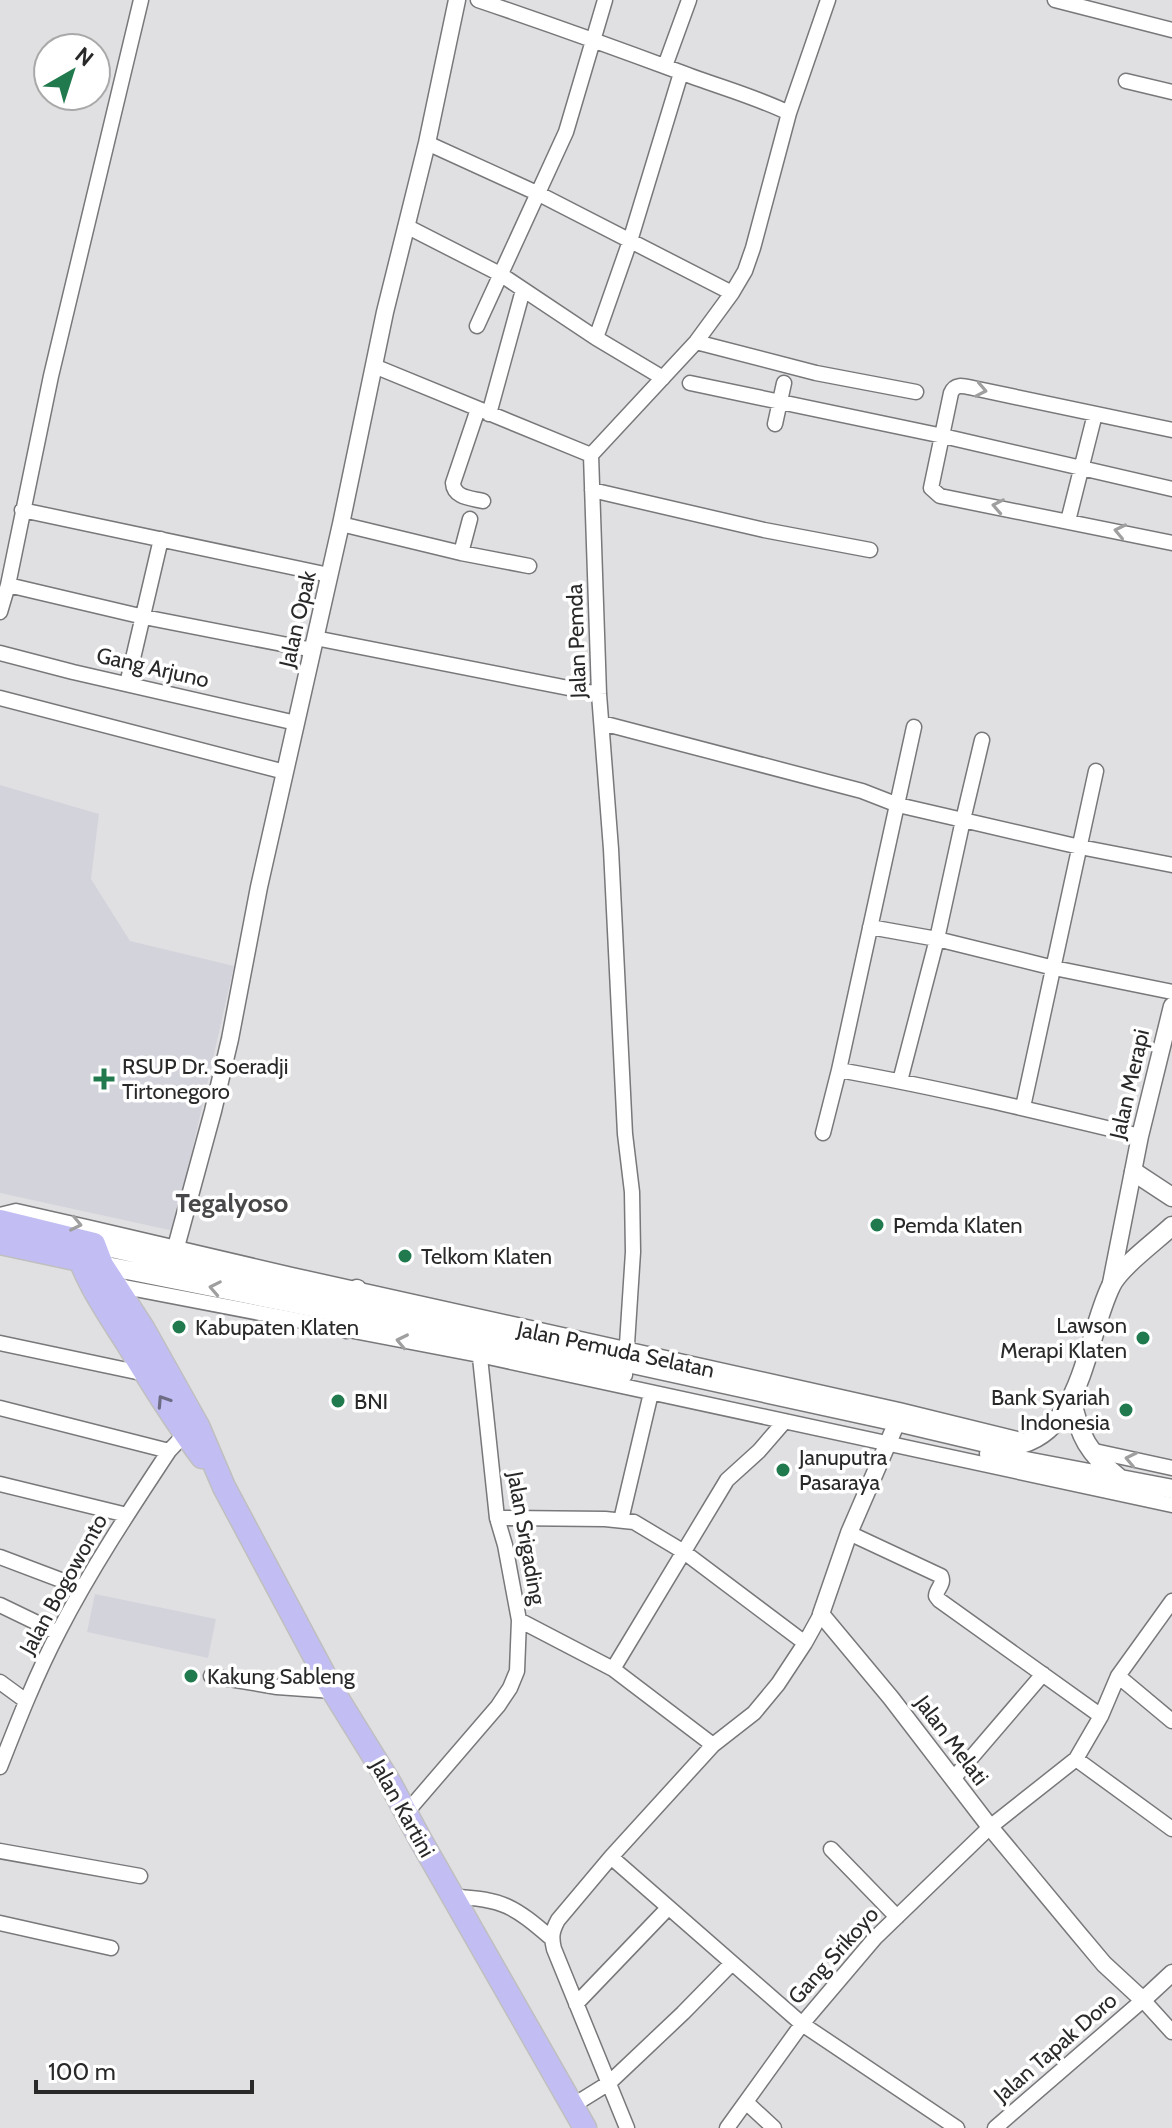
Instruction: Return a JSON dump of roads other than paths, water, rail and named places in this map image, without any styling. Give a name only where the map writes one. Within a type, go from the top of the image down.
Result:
[{"type":"highway","points":[[0,1221],[87,1252],[108,1293]]},
{"type":"highway","points":[[0,1243],[87,1252]]},
{"type":"highway","name":"Jalan Kartini","points":[[108,1293],[143,1328],[198,1426],[224,1487],[333,1691],[390,1783],[585,2128]]},
{"type":"highway","name":"Jalan Kartini","points":[[108,1293],[146,1374],[224,1487]]},
{"type":"main road","name":"Jalan Merapi","points":[[1134,1172],[1172,1197]]},
{"type":"main road","points":[[1030,1442],[1048,1429],[1072,1400],[1111,1283],[1171,1229]]},
{"type":"main road","name":"Jalan Pemuda Selatan","points":[[87,1252],[173,1263],[289,1289],[478,1343],[627,1362],[893,1433],[1172,1489]]},
{"type":"main road","points":[[1072,1400],[1076,1422],[1090,1450],[1097,1460],[1120,1478]]},
{"type":"main road","name":"Jalan Pemuda Selatan","points":[[893,1433],[1003,1447],[1030,1442]]},
{"type":"street","points":[[0,612],[53,364],[141,0]]},
{"type":"street","name":"Jalan Opak","points":[[173,1263],[213,1111],[374,366],[457,0]]},
{"type":"street","points":[[478,0],[594,39],[789,113]]},
{"type":"street","points":[[477,326],[566,132],[605,0]]},
{"type":"street","points":[[665,66],[689,0]]},
{"type":"street","points":[[374,366],[591,455],[696,342],[745,271],[789,113],[828,0]]},
{"type":"street","points":[[1055,0],[1172,30]]},
{"type":"street","points":[[596,338],[630,241],[681,73]]},
{"type":"street","points":[[1126,81],[1172,92]]},
{"type":"street","points":[[427,143],[539,194],[732,293]]},
{"type":"street","points":[[406,226],[500,274],[663,378]]},
{"type":"street","points":[[483,501],[458,494],[453,483],[484,411],[523,290]]},
{"type":"street","points":[[696,342],[816,373],[916,392]]},
{"type":"street","points":[[690,383],[943,436],[1172,489]]},
{"type":"street","points":[[775,424],[784,383]]},
{"type":"street","points":[[1172,430],[955,387],[951,393],[932,487],[940,496],[1172,543]]},
{"type":"street","points":[[1068,521],[1095,414]]},
{"type":"street","name":"Jalan Pemda","points":[[591,455],[599,694],[615,918],[625,1134],[632,1192],[633,1252],[627,1362]]},
{"type":"street","points":[[592,490],[764,530],[870,550]]},
{"type":"street","points":[[22,510],[329,575]]},
{"type":"street","points":[[461,553],[470,519]]},
{"type":"street","points":[[341,524],[529,566]]},
{"type":"street","points":[[127,684],[161,539]]},
{"type":"street","points":[[8,585],[144,617],[599,694]]},
{"type":"street","name":"Gang Arjuno","points":[[0,653],[296,723]]},
{"type":"street","points":[[0,698],[285,772]]},
{"type":"street","points":[[602,723],[862,791],[898,805],[1172,865]]},
{"type":"street","points":[[823,1133],[914,727]]},
{"type":"street","points":[[900,1081],[937,939],[982,740]]},
{"type":"street","points":[[1023,1107],[1096,771]]},
{"type":"street","points":[[870,927],[1172,992]]},
{"type":"street","name":"Jalan Merapi","points":[[1111,1283],[1140,1136],[1172,1006]]},
{"type":"street","points":[[839,1070],[1023,1107],[1140,1136]]},
{"type":"street","points":[[0,1215],[16,1211],[173,1263],[289,1289],[352,1309],[672,1373],[899,1410],[1030,1442]]},
{"type":"street","points":[[108,1293],[352,1309]]},
{"type":"street","points":[[0,1343],[146,1374]]},
{"type":"street","points":[[478,1343],[651,1393],[785,1421],[893,1433],[1172,1505]]},
{"type":"street","name":"Jalan Srigading","points":[[406,1813],[510,1688],[517,1671],[519,1620],[497,1518],[478,1343]]},
{"type":"street","points":[[621,1520],[651,1393]]},
{"type":"street","points":[[0,1408],[169,1451]]},
{"type":"street","points":[[613,1669],[727,1480],[759,1451],[785,1421]]},
{"type":"street","points":[[551,1938],[558,1920],[611,1857],[713,1745],[754,1713],[778,1684],[821,1614],[849,1533],[893,1433]]},
{"type":"street","name":"Jalan Bogowonto","points":[[0,1767],[26,1701],[82,1588],[169,1451],[185,1434]]},
{"type":"street","points":[[1090,1450],[1172,1468]]},
{"type":"street","points":[[0,1484],[127,1515]]},
{"type":"street","points":[[497,1518],[634,1522],[684,1552],[805,1643]]},
{"type":"street","points":[[849,1533],[941,1576],[942,1583],[936,1592],[939,1600],[1101,1716]]},
{"type":"street","points":[[0,1557],[82,1588]]},
{"type":"street","points":[[1172,1601],[1118,1676],[1101,1716],[1076,1759],[1172,1829]]},
{"type":"street","points":[[0,1605],[58,1633]]},
{"type":"street","name":"Jalan Melati","points":[[821,1614],[891,1698],[990,1827],[1104,1964],[1143,2000]]},
{"type":"street","points":[[519,1620],[613,1669],[713,1745]]},
{"type":"street","points":[[953,1779],[1043,1674]]},
{"type":"street","points":[[211,1676],[277,1687],[333,1691]]},
{"type":"street","points":[[1118,1676],[1172,1721]]},
{"type":"street","points":[[0,1682],[26,1701]]},
{"type":"street","name":"Gang Srikoyo","points":[[727,2128],[802,2024],[875,1938],[990,1827],[1076,1759]]},
{"type":"street","points":[[831,1849],[897,1917]]},
{"type":"street","points":[[0,1851],[140,1876]]},
{"type":"street","points":[[611,1857],[802,2024],[957,2128]]},
{"type":"street","points":[[454,1897],[482,1897],[496,1901],[519,1912],[551,1938],[627,2128]]},
{"type":"street","points":[[576,2004],[668,1908]]},
{"type":"street","points":[[0,1923],[111,1948]]},
{"type":"street","points":[[572,2106],[609,2083],[732,1963]]},
{"type":"street","points":[[1172,1973],[1143,2000],[1172,2032]]},
{"type":"street","name":"Jalan Tapak Doro","points":[[995,2128],[1143,2000]]},
{"type":"street","points":[[747,2103],[774,2128]]},
{"type":"place","name":"RSUP Dr. Soeradji Tirtonegoro","points":[[104,1079]]},
{"type":"place","name":"Pemda Klaten","points":[[877,1225]]},
{"type":"place","name":"Telkom Klaten","points":[[405,1256]]},
{"type":"place","name":"Kabupaten Klaten","points":[[179,1327]]},
{"type":"place","name":"Lawson Merapi Klaten","points":[[1143,1338]]},
{"type":"place","name":"BNI","points":[[338,1401]]},
{"type":"place","name":"Bank Syariah Indonesia","points":[[1126,1410]]},
{"type":"place","name":"Januputra Pasaraya","points":[[783,1470]]},
{"type":"place","name":"Kakung Sableng","points":[[191,1676]]},
{"type":"district","name":"Tegalyoso","points":[[232,1203]]}]
